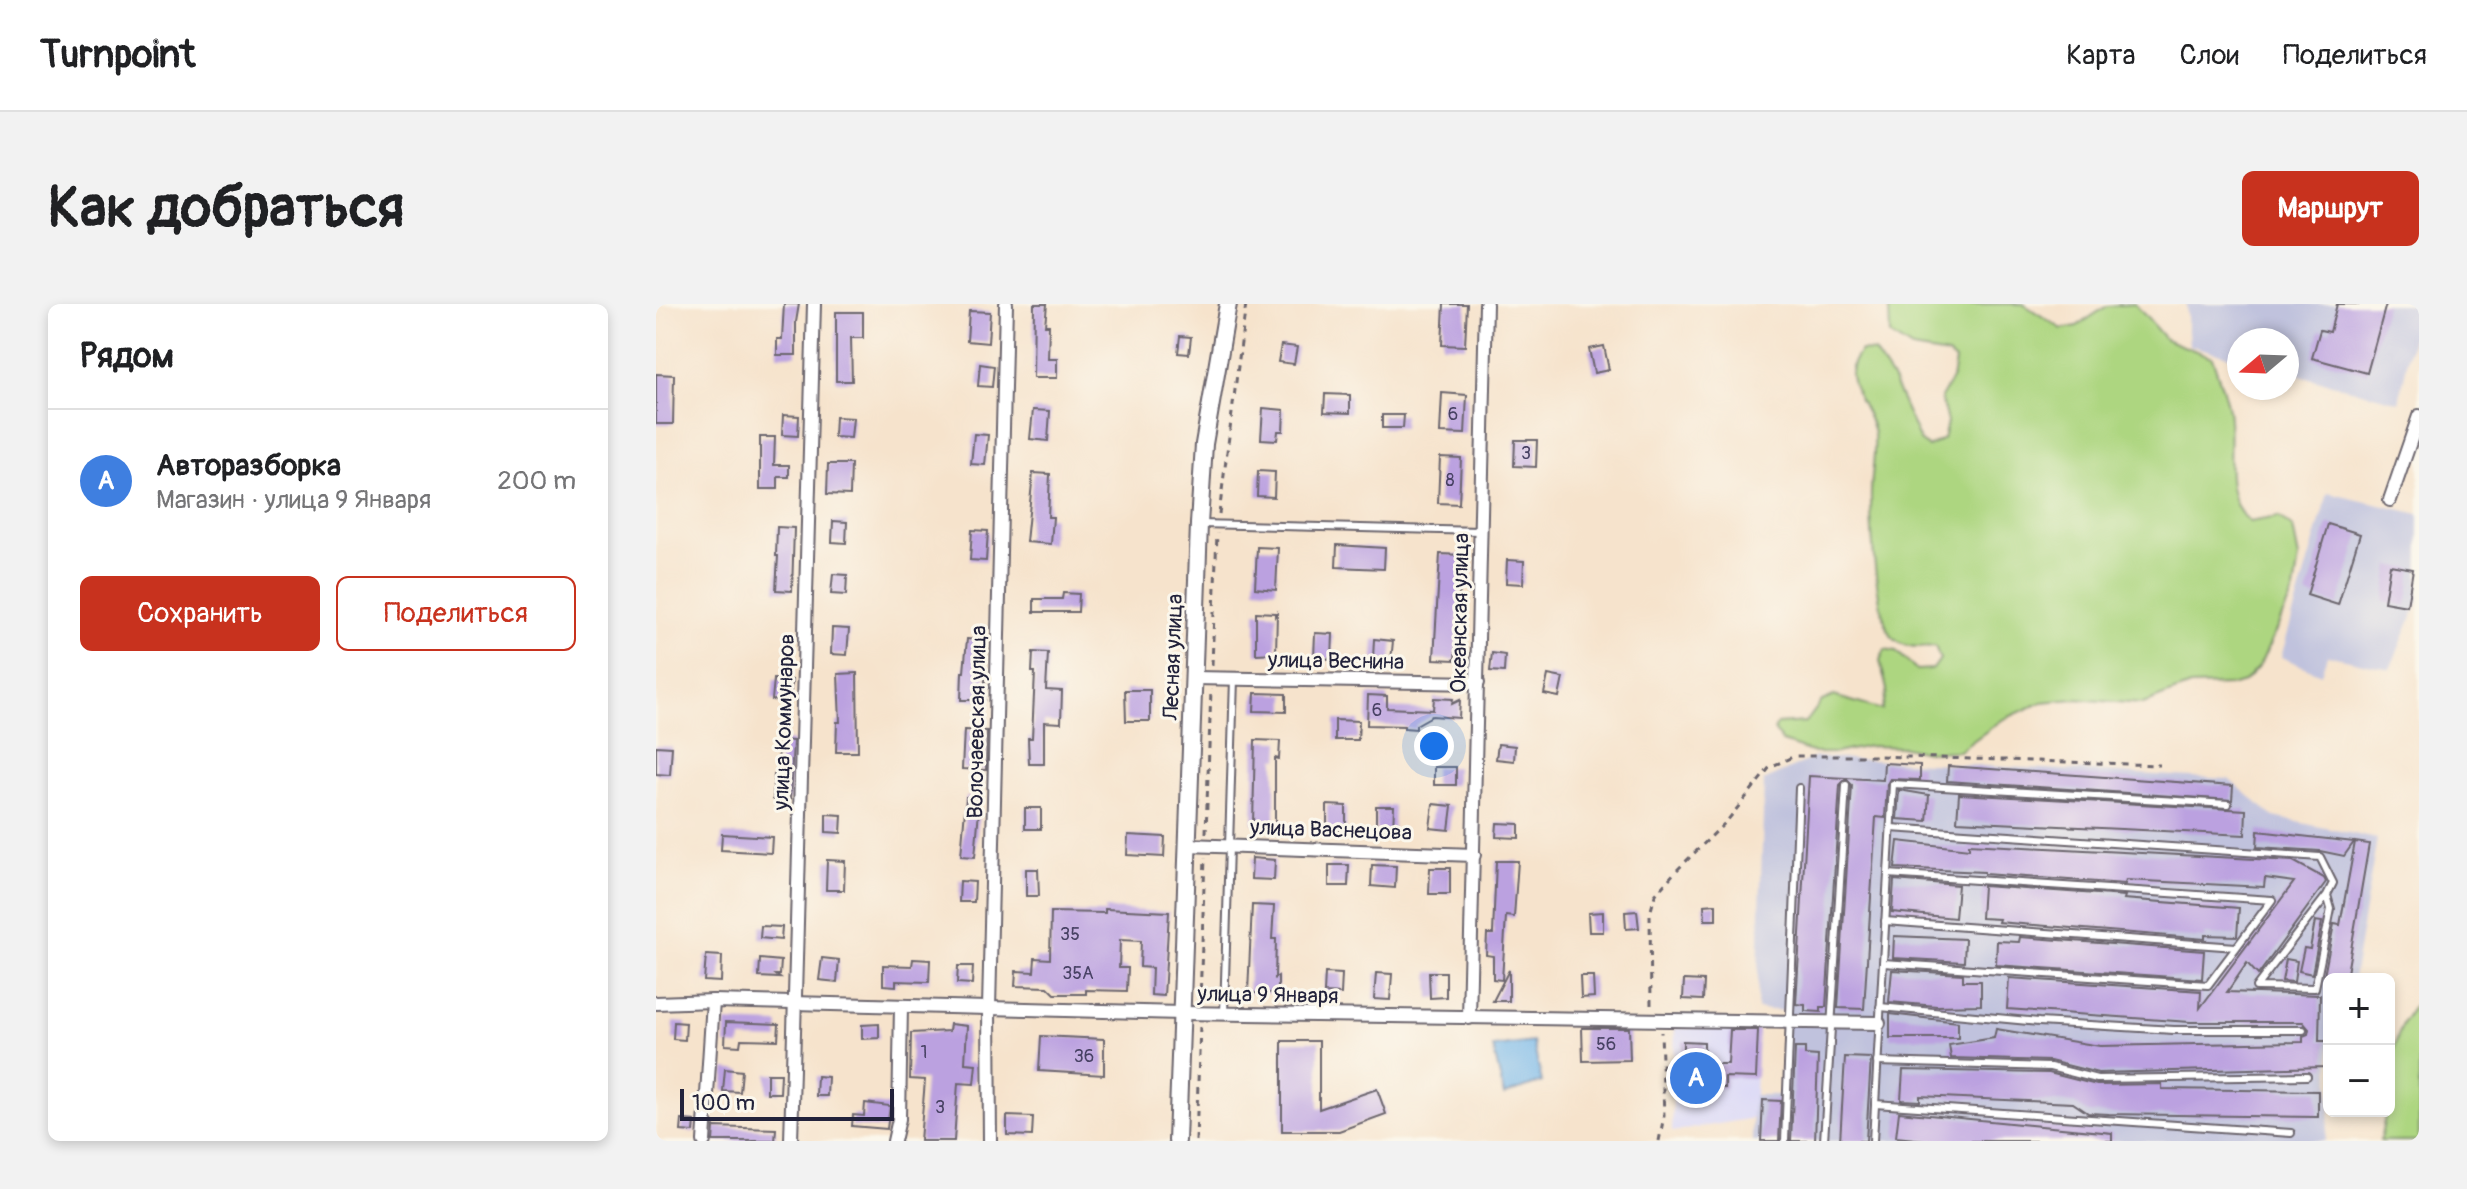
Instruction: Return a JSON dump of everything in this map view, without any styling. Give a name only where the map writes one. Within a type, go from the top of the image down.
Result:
[{"type":"street","name":"улица Коммунаров","points":[[791,1141],[814,304]]},
{"type":"street","name":"Волочаевская улица","points":[[990,1141],[989,1008],[1006,304]]},
{"type":"street","name":"Лесная улица","points":[[1177,1141],[1199,524],[1204,444],[1228,304]]},
{"type":"street","name":"Океанская улица","points":[[1469,1018],[1486,304]]},
{"type":"street","points":[[2390,500],[2419,416]]},
{"type":"street","name":"улица Веснина","points":[[1193,678],[1478,683]]},
{"type":"street","name":"улица Васнецова","points":[[1187,845],[1474,855]]},
{"type":"street","name":"улица 9 Января","points":[[656,1003],[713,1001],[1224,1014],[1879,1023]]},
{"type":"street","points":[[704,1141],[713,1001]]},
{"type":"street","points":[[894,1141],[899,1119],[901,1006]]},
{"type":"lane","points":[[1199,524],[1480,531]]},
{"type":"lane","points":[[1224,1014],[1234,678]]},
{"type":"lane","points":[[1873,1141],[1893,784],[2228,804]]},
{"type":"lane","points":[[1824,1141],[1846,785]]},
{"type":"lane","points":[[1785,1141],[1799,788]]},
{"type":"lane","points":[[1891,828],[2320,857],[2333,883],[2256,987],[2315,988],[2331,909],[2327,895]]},
{"type":"lane","points":[[1883,963],[2208,985],[2272,900],[1888,874]]},
{"type":"lane","points":[[1885,921],[2236,947]]},
{"type":"lane","points":[[1880,1007],[2039,1022],[2159,1029],[2303,1030]]},
{"type":"lane","points":[[1877,1062],[2050,1067],[2097,1079],[2307,1076]]},
{"type":"lane","points":[[1875,1104],[2291,1133]]},
{"type":"path","points":[[1196,1141],[1217,524],[1246,304]]},
{"type":"path","points":[[1659,1141],[1664,1116],[1660,1020]]},
{"type":"shaded area","points":[[2186,304],[2419,304],[2399,402],[2299,375],[2299,328],[2227,328],[2227,356],[2189,345]]},
{"type":"shaded area","points":[[2328,493],[2419,514],[2418,603],[2390,669],[2327,655],[2321,674],[2281,657]]},
{"type":"shaded area","points":[[1815,757],[2229,779],[2274,817],[2377,839],[2354,973],[2323,973],[2323,1117],[2329,1117],[2325,1141],[1752,1141],[1753,1095],[1783,1095],[1786,1011],[1757,1009],[1764,781]]},
{"type":"shaded area","points":[[1675,1028],[1758,1028],[1754,1118],[1672,1132]]},
{"type":"green space","points":[[1892,304],[2023,304],[2062,329],[2077,326],[2107,306],[2135,304],[2165,339],[2212,357],[2228,410],[2234,499],[2249,522],[2278,517],[2293,528],[2299,558],[2294,591],[2260,665],[2244,682],[2190,686],[2143,704],[2075,699],[2042,702],[2002,720],[1959,751],[1926,752],[1905,747],[1869,746],[1836,753],[1815,753],[1782,742],[1774,730],[1777,724],[1806,722],[1822,701],[1834,696],[1882,710],[1887,690],[1880,660],[1885,649],[1896,651],[1917,670],[1933,669],[1940,659],[1935,646],[1909,646],[1894,639],[1883,614],[1872,532],[1874,434],[1852,382],[1851,372],[1861,351],[1874,352],[1893,380],[1920,441],[1928,447],[1943,439],[1947,422],[1941,398],[1952,379],[1955,361],[1948,355],[1912,349],[1890,335],[1889,309]]},
{"type":"green space","points":[[2419,999],[2419,1141],[2380,1141],[2385,1117],[2395,1117],[2395,1047]]},
{"type":"water","points":[[1533,1042],[1542,1082],[1504,1095],[1493,1047]]},
{"type":"building","points":[[784,304],[799,304],[796,355],[777,355],[777,339],[782,339]]},
{"type":"building","points":[[1034,304],[1047,304],[1048,359],[1057,359],[1057,378],[1033,378]]},
{"type":"building","points":[[1444,304],[1467,304],[1465,346],[1442,345]]},
{"type":"building","points":[[2337,304],[2386,304],[2367,373],[2312,358],[2320,330],[2330,332]]},
{"type":"building","points":[[969,311],[990,312],[988,343],[967,341]]},
{"type":"building","points":[[836,312],[863,312],[863,338],[851,338],[852,381],[836,381]]},
{"type":"building","points":[[1180,336],[1191,337],[1189,354],[1178,353]]},
{"type":"building","points":[[1281,345],[1297,347],[1294,364],[1278,362]]},
{"type":"building","points":[[1604,346],[1609,370],[1594,373],[1589,349]]},
{"type":"building","points":[[980,364],[994,366],[992,387],[978,386]]},
{"type":"building","points":[[656,374],[674,375],[673,424],[656,424]]},
{"type":"building","points":[[1442,393],[1467,395],[1465,434],[1440,433]]},
{"type":"building","points":[[1325,394],[1350,395],[1350,413],[1324,412]]},
{"type":"building","points":[[1263,408],[1284,410],[1283,431],[1278,431],[1277,440],[1261,439]]},
{"type":"building","points":[[1033,410],[1050,411],[1048,441],[1030,439]]},
{"type":"building","points":[[783,415],[799,416],[798,436],[782,435]]},
{"type":"building","points":[[1382,415],[1404,415],[1403,428],[1382,428]]},
{"type":"building","points":[[835,417],[853,418],[851,438],[834,437]]},
{"type":"building","points":[[974,434],[988,435],[985,465],[971,464]]},
{"type":"building","points":[[760,437],[775,437],[774,465],[789,465],[789,477],[778,477],[778,489],[760,489]]},
{"type":"building","points":[[1515,440],[1537,440],[1536,467],[1514,466]]},
{"type":"building","points":[[1440,457],[1461,458],[1459,504],[1438,503]]},
{"type":"building","points":[[828,464],[851,464],[850,495],[827,494]]},
{"type":"building","points":[[1258,471],[1275,472],[1274,497],[1257,496]]},
{"type":"building","points":[[1033,473],[1050,474],[1048,517],[1053,517],[1051,544],[1026,542]]},
{"type":"building","points":[[833,521],[847,522],[846,543],[832,542]]},
{"type":"building","points":[[2328,524],[2360,534],[2338,605],[2307,595]]},
{"type":"building","points":[[777,527],[794,528],[792,591],[776,590]]},
{"type":"building","points":[[972,530],[988,531],[986,561],[970,560]]},
{"type":"building","points":[[1337,545],[1385,548],[1384,569],[1336,567]]},
{"type":"building","points":[[1257,547],[1278,548],[1276,590],[1255,588]]},
{"type":"building","points":[[1440,554],[1462,555],[1455,660],[1434,659]]},
{"type":"building","points":[[1507,560],[1524,561],[1523,584],[1506,583]]},
{"type":"building","points":[[2390,565],[2413,569],[2407,606],[2384,602]]},
{"type":"building","points":[[833,574],[847,575],[846,595],[831,594]]},
{"type":"building","points":[[1063,593],[1079,594],[1078,612],[1034,612],[1034,599],[1062,599]]},
{"type":"building","points":[[1256,612],[1275,613],[1275,616],[1277,613],[1276,653],[1256,654]]},
{"type":"building","points":[[832,628],[849,629],[847,655],[831,654]]},
{"type":"building","points":[[1315,633],[1333,634],[1332,659],[1314,658]]},
{"type":"building","points":[[967,639],[984,641],[981,672],[985,672],[985,700],[961,700]]},
{"type":"building","points":[[1374,639],[1393,641],[1391,661],[1373,659]]},
{"type":"building","points":[[1033,652],[1048,653],[1046,690],[1062,691],[1061,723],[1044,722],[1044,764],[1029,764],[1028,738],[1032,738],[1035,672],[1032,672]]},
{"type":"building","points":[[1492,653],[1505,655],[1504,672],[1490,671]]},
{"type":"building","points":[[857,673],[858,752],[836,752],[837,722],[840,722],[838,674]]},
{"type":"building","points":[[1548,675],[1563,678],[1559,697],[1544,694]]},
{"type":"building","points":[[774,679],[792,680],[790,702],[772,700]]},
{"type":"building","points":[[1125,690],[1150,690],[1150,721],[1126,721]]},
{"type":"building","points":[[1255,693],[1286,694],[1286,712],[1254,711]]},
{"type":"building","points":[[1368,695],[1387,696],[1387,708],[1433,710],[1434,698],[1453,699],[1452,704],[1460,700],[1459,718],[1432,716],[1416,725],[1416,729],[1367,725]]},
{"type":"building","points":[[1335,720],[1359,721],[1358,740],[1335,740]]},
{"type":"building","points":[[964,730],[987,731],[986,770],[962,769]]},
{"type":"building","points":[[779,740],[793,741],[790,800],[773,800],[774,775],[778,775]]},
{"type":"building","points":[[1255,740],[1280,741],[1279,759],[1275,758],[1275,824],[1253,824]]},
{"type":"building","points":[[1498,744],[1515,746],[1514,761],[1496,759]]},
{"type":"building","points":[[656,746],[672,747],[670,775],[656,774]]},
{"type":"building","points":[[1884,763],[1920,765],[1920,780],[1890,779],[1885,818],[1876,817],[1864,1009],[1838,1008],[1852,785],[1846,779],[1840,785],[1826,1007],[1821,1007],[1821,1012],[1805,1011],[1805,1005],[1796,1004],[1809,776],[1883,780]]},
{"type":"building","points":[[1948,766],[2233,786],[2232,800],[1947,781]]},
{"type":"building","points":[[1434,767],[1456,767],[1456,785],[1434,785]]},
{"type":"building","points":[[1899,790],[1929,795],[1927,821],[1897,819]]},
{"type":"building","points":[[1959,794],[2246,810],[2245,835],[1957,821]]},
{"type":"building","points":[[966,797],[980,798],[975,857],[961,856]]},
{"type":"building","points":[[1433,804],[1452,806],[1449,830],[1430,828]]},
{"type":"building","points":[[1327,805],[1346,806],[1346,830],[1327,830]]},
{"type":"building","points":[[1376,806],[1394,806],[1393,831],[1376,830]]},
{"type":"building","points":[[1025,808],[1041,808],[1041,829],[1025,829]]},
{"type":"building","points":[[826,814],[842,815],[841,833],[826,832]]},
{"type":"building","points":[[1497,823],[1519,824],[1519,838],[1496,837]]},
{"type":"building","points":[[2258,831],[2354,842],[2344,856],[2320,851],[2257,847]]},
{"type":"building","points":[[722,834],[772,837],[771,853],[721,850]]},
{"type":"building","points":[[1128,835],[1165,837],[1164,857],[1127,855]]},
{"type":"building","points":[[1898,841],[1969,849],[1969,844],[2293,861],[2326,882],[2258,975],[2247,963],[2227,992],[2320,995],[2319,1041],[2323,1041],[2323,1067],[2098,1073],[2050,1061],[1951,1058],[1949,1045],[1994,1038],[1996,1029],[2100,1046],[2303,1042],[2303,1036],[2308,1034],[2309,1029],[2303,1022],[2190,1022],[2007,1009],[2009,978],[2201,991],[2200,1008],[2294,882],[2265,878],[2264,887],[2126,880],[2125,884],[1895,868]]},
{"type":"building","points":[[2355,842],[2369,844],[2347,973],[2325,973],[2334,924],[2340,925]]},
{"type":"building","points":[[1252,858],[1275,860],[1274,880],[1251,879]]},
{"type":"building","points":[[827,860],[845,861],[844,890],[826,890]]},
{"type":"building","points":[[1496,861],[1518,861],[1514,917],[1506,916],[1502,980],[1493,979],[1493,956],[1486,955],[1487,934],[1493,934]]},
{"type":"building","points":[[1329,865],[1349,865],[1348,886],[1329,886]]},
{"type":"building","points":[[1372,865],[1396,866],[1395,888],[1371,886]]},
{"type":"building","points":[[1430,868],[1450,868],[1450,894],[1429,894]]},
{"type":"building","points":[[1026,869],[1038,869],[1039,896],[1026,896]]},
{"type":"building","points":[[1894,880],[1958,885],[1955,918],[1892,912]]},
{"type":"building","points":[[960,881],[975,882],[974,902],[959,902]]},
{"type":"building","points":[[1983,886],[2239,908],[2237,936],[2205,935],[2205,939],[1998,922],[1999,919],[1981,918]]},
{"type":"building","points":[[1716,904],[1716,920],[1705,920],[1704,905]]},
{"type":"building","points":[[1252,905],[1274,906],[1272,939],[1276,939],[1275,978],[1278,976],[1278,993],[1248,993]]},
{"type":"building","points":[[1105,909],[1169,912],[1164,996],[1151,995],[1152,968],[1140,967],[1141,941],[1120,940],[1119,968],[1128,968],[1127,991],[1086,990],[1086,994],[1055,994],[1048,987],[1015,986],[1016,971],[1034,972],[1035,958],[1050,959],[1051,912],[1105,913]]},
{"type":"building","points":[[1637,911],[1639,928],[1626,929],[1625,912]]},
{"type":"building","points":[[1603,912],[1603,932],[1589,932],[1588,913]]},
{"type":"building","points":[[2315,921],[2322,922],[2312,974],[2299,971],[2304,948],[2310,949]]},
{"type":"building","points":[[761,926],[782,927],[781,940],[760,938]]},
{"type":"building","points":[[1894,936],[1965,939],[1964,962],[1893,958]]},
{"type":"building","points":[[2020,937],[2204,951],[2202,979],[1996,965],[1997,941],[2019,942]]},
{"type":"building","points":[[706,955],[722,956],[721,982],[704,981]]},
{"type":"building","points":[[822,958],[839,960],[837,982],[819,980]]},
{"type":"building","points":[[760,959],[781,961],[780,975],[776,975],[780,978],[759,977]]},
{"type":"building","points":[[913,959],[930,960],[929,982],[896,981],[896,986],[883,985],[883,965],[912,966]]},
{"type":"building","points":[[2286,959],[2297,961],[2294,982],[2282,981]]},
{"type":"building","points":[[958,966],[973,966],[972,984],[957,983]]},
{"type":"building","points":[[1509,970],[1509,1001],[1493,1001]]},
{"type":"building","points":[[1892,970],[1963,974],[1963,981],[1981,981],[1981,1005],[1937,1006],[1889,1002]]},
{"type":"building","points":[[1429,972],[1446,972],[1446,997],[1430,998]]},
{"type":"building","points":[[1325,973],[1342,974],[1341,994],[1324,993]]},
{"type":"building","points":[[1376,973],[1392,974],[1390,1000],[1374,999]]},
{"type":"building","points":[[1580,976],[1593,976],[1594,997],[1581,998]]},
{"type":"building","points":[[1684,980],[1704,981],[1703,1000],[1683,999]]},
{"type":"building","points":[[1890,1014],[1958,1022],[1958,1038],[1890,1038]]},
{"type":"building","points":[[674,1022],[686,1023],[685,1040],[673,1039]]},
{"type":"building","points":[[726,1022],[779,1024],[778,1040],[741,1039],[740,1046],[725,1045]]},
{"type":"building","points":[[879,1024],[879,1038],[862,1039],[862,1025]]},
{"type":"building","points":[[950,1024],[967,1026],[965,1063],[976,1064],[974,1084],[958,1083],[954,1141],[920,1141],[925,1080],[910,1079],[911,1033],[949,1031]]},
{"type":"building","points":[[1582,1028],[1629,1028],[1630,1060],[1583,1061]]},
{"type":"building","points":[[1730,1030],[1758,1030],[1756,1078],[1725,1077],[1725,1088],[1696,1087],[1696,1064],[1728,1064]]},
{"type":"building","points":[[1041,1036],[1104,1039],[1104,1075],[1039,1071]]},
{"type":"building","points":[[1282,1041],[1319,1041],[1319,1109],[1377,1089],[1386,1114],[1339,1131],[1282,1131]]},
{"type":"building","points":[[1683,1041],[1704,1042],[1704,1059],[1683,1059]]},
{"type":"building","points":[[1795,1048],[1805,1048],[1805,1055],[1818,1056],[1815,1141],[1791,1141]]},
{"type":"building","points":[[1845,1057],[1871,1058],[1866,1141],[1840,1141]]},
{"type":"building","points":[[725,1069],[742,1071],[740,1092],[723,1091]]},
{"type":"building","points":[[1903,1070],[2049,1073],[2097,1085],[2162,1084],[2162,1089],[2318,1091],[2318,1117],[2109,1114],[2088,1113],[2073,1103],[1920,1096],[1920,1101],[1901,1100]]},
{"type":"building","points":[[767,1074],[781,1074],[780,1093],[767,1093]]},
{"type":"building","points":[[817,1076],[828,1077],[827,1096],[816,1096]]},
{"type":"building","points":[[1763,1100],[1781,1101],[1779,1141],[1761,1141]]},
{"type":"building","points":[[865,1103],[890,1106],[887,1129],[852,1126],[853,1115],[864,1116]]},
{"type":"building","points":[[1899,1112],[2112,1133],[2112,1141],[1934,1141],[1896,1137]]},
{"type":"building","points":[[1007,1116],[1033,1117],[1032,1136],[1007,1135]]},
{"type":"building","points":[[682,1120],[695,1121],[694,1132],[681,1131]]},
{"type":"building","points":[[714,1127],[776,1129],[775,1141],[713,1141]]},
{"type":"place","name":"Авторазборка","points":[[1696,1078]]}]
